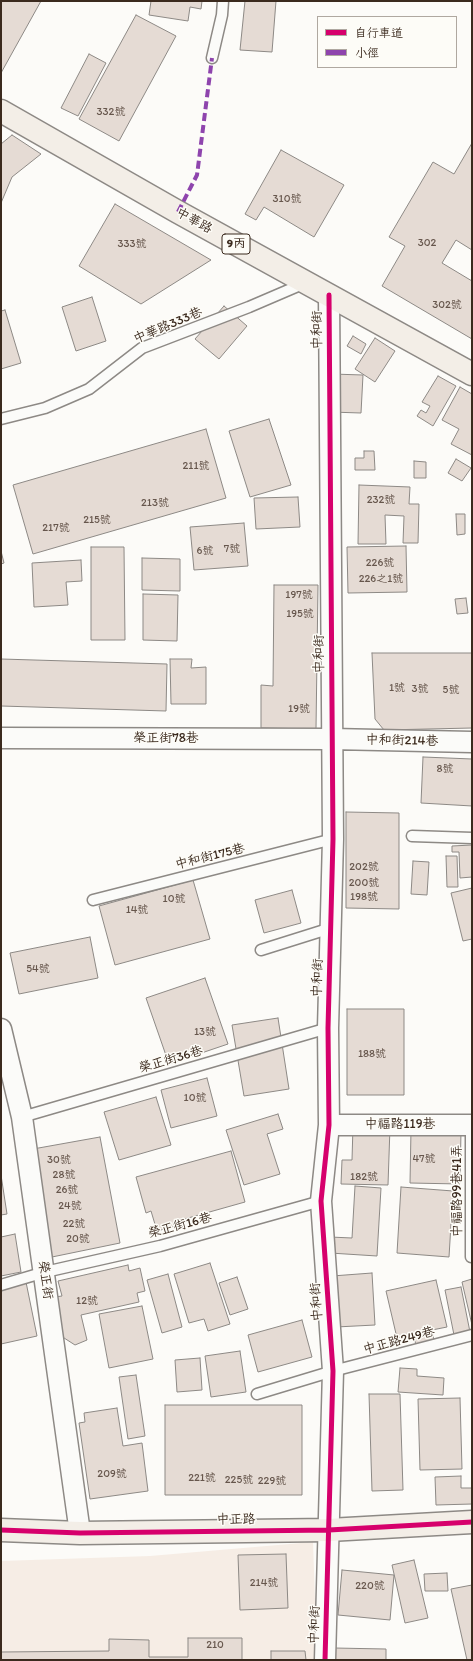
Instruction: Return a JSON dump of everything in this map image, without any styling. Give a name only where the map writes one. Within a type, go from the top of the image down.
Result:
[{"type":"main road","name":"中華路","points":[[1,111],[178,212],[472,374]]},
{"type":"main road","name":"中正路","points":[[1,1530],[80,1533],[329,1530],[472,1522]]},
{"type":"street","name":"中和街","points":[[325,1660],[333,1372],[321,1201],[329,1125],[328,1028],[333,839],[329,295]]},
{"type":"street","name":"榮正街78巷","points":[[1,738],[332,739]]},
{"type":"street","name":"中和街214巷","points":[[332,739],[472,742]]},
{"type":"street","name":"榮正街","points":[[1,1029],[22,1117],[80,1533]]},
{"type":"street","name":"中福路119巷","points":[[329,1125],[471,1125]]},
{"type":"lane","points":[[212,58],[222,15],[223,1]]},
{"type":"lane","name":"中華路333巷","points":[[1,419],[45,408],[89,389],[142,348],[250,308],[306,282]]},
{"type":"lane","points":[[412,836],[472,838]]},
{"type":"lane","name":"中和街175巷","points":[[93,900],[333,839]]},
{"type":"lane","points":[[261,950],[331,928]]},
{"type":"lane","name":"榮正街36巷","points":[[22,1117],[328,1028]]},
{"type":"lane","name":"中福路99巷41弄","points":[[471,1125],[471,1257]]},
{"type":"lane","name":"榮正街16巷","points":[[1,1285],[44,1272],[160,1246],[321,1201]]},
{"type":"lane","name":"中正路249巷","points":[[257,1394],[472,1335]]},
{"type":"shaded area","points":[[313,1542],[317,1660],[1,1660],[1,1561],[150,1556]]},
{"type":"building","points":[[1,1],[41,1],[1,73]]},
{"type":"building","points":[[151,1],[202,1],[201,9],[190,7],[188,21],[149,15]]},
{"type":"building","points":[[245,1],[276,1],[272,52],[240,50]]},
{"type":"building","points":[[136,15],[176,36],[119,141],[79,119]]},
{"type":"building","points":[[89,54],[106,63],[78,116],[61,108]]},
{"type":"building","points":[[12,135],[41,154],[12,177],[1,203],[1,144]]},
{"type":"building","points":[[472,143],[472,250],[456,240],[442,263],[472,281],[472,339],[382,286],[405,246],[389,237],[433,162],[454,174]]},
{"type":"building","points":[[281,150],[344,185],[314,237],[264,207],[256,220],[245,214]]},
{"type":"building","points":[[115,204],[211,260],[141,304],[79,266]]},
{"type":"building","points":[[92,297],[106,341],[76,351],[62,307]]},
{"type":"building","points":[[224,306],[247,326],[219,359],[195,339]]},
{"type":"building","points":[[5,310],[21,363],[1,369],[1,311]]},
{"type":"building","points":[[353,336],[366,344],[361,354],[347,346]]},
{"type":"building","points":[[375,338],[395,351],[375,382],[355,369]]},
{"type":"building","points":[[332,374],[363,375],[361,413],[330,412]]},
{"type":"building","points":[[438,376],[456,386],[433,426],[417,416],[421,410],[426,413],[430,406],[422,402]]},
{"type":"building","points":[[460,387],[472,394],[472,455],[451,444],[459,429],[442,420]]},
{"type":"building","points":[[269,419],[291,485],[250,497],[229,431]]},
{"type":"building","points":[[206,429],[226,498],[33,554],[13,485]]},
{"type":"building","points":[[364,451],[374,451],[375,470],[355,470],[355,458],[364,458]]},
{"type":"building","points":[[456,459],[471,468],[462,481],[448,473]]},
{"type":"building","points":[[414,461],[426,462],[426,478],[414,478]]},
{"type":"building","points":[[359,485],[410,487],[409,504],[419,504],[418,543],[403,543],[404,516],[385,515],[386,544],[358,544]]},
{"type":"building","points":[[298,497],[300,527],[256,529],[254,498]]},
{"type":"building","points":[[456,514],[465,514],[465,534],[457,535]]},
{"type":"building","points":[[244,523],[248,566],[194,570],[190,527]]},
{"type":"building","points":[[406,546],[407,592],[348,593],[347,547]]},
{"type":"building","points":[[91,547],[124,547],[125,640],[91,640]]},
{"type":"building","points":[[1,551],[4,563],[1,564]]},
{"type":"building","points":[[142,558],[180,559],[180,591],[142,590]]},
{"type":"building","points":[[81,560],[82,581],[66,582],[68,605],[34,607],[32,563]]},
{"type":"building","points":[[274,585],[318,585],[316,729],[261,728],[261,685],[273,686]]},
{"type":"building","points":[[143,594],[178,595],[177,641],[143,640]]},
{"type":"building","points":[[466,598],[468,613],[457,614],[455,599]]},
{"type":"building","points":[[372,653],[472,653],[472,728],[384,730],[375,719]]},
{"type":"building","points":[[1,659],[167,664],[166,711],[1,706]]},
{"type":"building","points":[[170,659],[192,659],[191,668],[206,667],[206,704],[171,704]]},
{"type":"building","points":[[423,757],[472,759],[472,806],[421,803]]},
{"type":"building","points":[[346,812],[399,813],[399,909],[346,908]]},
{"type":"building","points":[[472,845],[472,877],[460,878],[459,852],[452,852],[452,846]]},
{"type":"building","points":[[446,856],[457,856],[458,887],[447,887]]},
{"type":"building","points":[[413,861],[429,862],[427,895],[411,894]]},
{"type":"building","points":[[193,880],[210,939],[115,965],[99,906]]},
{"type":"building","points":[[472,888],[472,939],[463,941],[451,893]]},
{"type":"building","points":[[292,890],[301,923],[264,933],[255,900]]},
{"type":"building","points":[[90,937],[98,978],[19,994],[10,953]]},
{"type":"building","points":[[205,978],[228,1044],[169,1064],[146,998]]},
{"type":"building","points":[[347,1009],[404,1009],[404,1095],[347,1095]]},
{"type":"building","points":[[278,1018],[289,1089],[244,1096],[232,1025]]},
{"type":"building","points":[[207,1078],[217,1116],[171,1128],[161,1090]]},
{"type":"building","points":[[156,1097],[171,1145],[119,1160],[104,1112]]},
{"type":"building","points":[[278,1114],[283,1129],[267,1134],[280,1174],[244,1185],[226,1130]]},
{"type":"building","points":[[353,1126],[390,1127],[388,1185],[341,1184],[342,1160],[352,1160]]},
{"type":"building","points":[[411,1130],[461,1131],[460,1184],[410,1183]]},
{"type":"building","points":[[100,1137],[120,1243],[52,1257],[33,1149]]},
{"type":"building","points":[[231,1151],[245,1202],[181,1220],[183,1224],[157,1231],[151,1211],[146,1213],[136,1177]]},
{"type":"building","points":[[1,1175],[7,1214],[1,1215]]},
{"type":"building","points":[[355,1186],[381,1188],[377,1256],[330,1253],[330,1237],[352,1238]]},
{"type":"building","points":[[401,1187],[453,1191],[449,1257],[397,1253]]},
{"type":"building","points":[[15,1234],[21,1272],[1,1276],[1,1237]]},
{"type":"building","points":[[210,1263],[230,1324],[208,1331],[204,1319],[189,1323],[174,1274]]},
{"type":"building","points":[[128,1265],[129,1271],[140,1268],[145,1291],[137,1293],[139,1302],[81,1315],[87,1340],[75,1345],[61,1336],[55,1297],[62,1296],[58,1281]]},
{"type":"building","points":[[372,1273],[375,1325],[336,1327],[332,1276]]},
{"type":"building","points":[[168,1274],[182,1327],[162,1333],[147,1280]]},
{"type":"building","points":[[237,1277],[248,1309],[230,1315],[219,1283]]},
{"type":"building","points":[[472,1279],[472,1325],[462,1282]]},
{"type":"building","points":[[436,1280],[447,1327],[432,1330],[434,1341],[416,1345],[413,1334],[397,1338],[386,1291]]},
{"type":"building","points":[[26,1282],[37,1336],[1,1344],[1,1289]]},
{"type":"building","points":[[461,1287],[470,1332],[454,1335],[445,1290]]},
{"type":"building","points":[[142,1306],[153,1359],[109,1368],[99,1314]]},
{"type":"building","points":[[302,1320],[312,1357],[258,1372],[248,1335]]},
{"type":"building","points":[[240,1351],[246,1392],[211,1397],[205,1356]]},
{"type":"building","points":[[200,1358],[202,1390],[177,1392],[175,1360]]},
{"type":"building","points":[[400,1368],[417,1369],[417,1376],[444,1378],[443,1395],[398,1392]]},
{"type":"building","points":[[136,1375],[145,1436],[128,1439],[119,1377]]},
{"type":"building","points":[[369,1394],[400,1394],[403,1490],[372,1491]]},
{"type":"building","points":[[460,1398],[462,1469],[420,1470],[418,1399]]},
{"type":"building","points":[[165,1405],[302,1405],[302,1495],[165,1495]]},
{"type":"building","points":[[117,1408],[123,1446],[142,1443],[148,1491],[90,1499],[79,1423],[85,1422],[84,1413]]},
{"type":"building","points":[[461,1476],[461,1488],[472,1488],[472,1504],[436,1505],[435,1477]]},
{"type":"building","points":[[286,1554],[288,1608],[240,1610],[238,1555]]},
{"type":"building","points":[[414,1560],[428,1618],[405,1623],[392,1565]]},
{"type":"building","points":[[342,1570],[394,1575],[390,1620],[338,1615]]},
{"type":"building","points":[[447,1573],[448,1591],[425,1591],[424,1574]]},
{"type":"building","points":[[472,1585],[472,1660],[467,1660],[451,1589]]},
{"type":"building","points":[[188,1638],[242,1638],[242,1660],[1,1660],[1,1652],[109,1651],[109,1639],[149,1640],[149,1657],[188,1657]]},
{"type":"building","points":[[334,1648],[386,1649],[386,1660],[334,1660]]},
{"type":"building","points":[[271,1651],[305,1651],[306,1660],[271,1660]]},
{"type":"marked path","points":[[178,212],[197,175],[212,58]]},
{"type":"cycle path","points":[[325,1660],[333,1371],[321,1201],[329,1125],[328,1028],[333,839],[329,295]]},
{"type":"cycle path","points":[[1,1530],[80,1533],[329,1530],[472,1522]]}]
